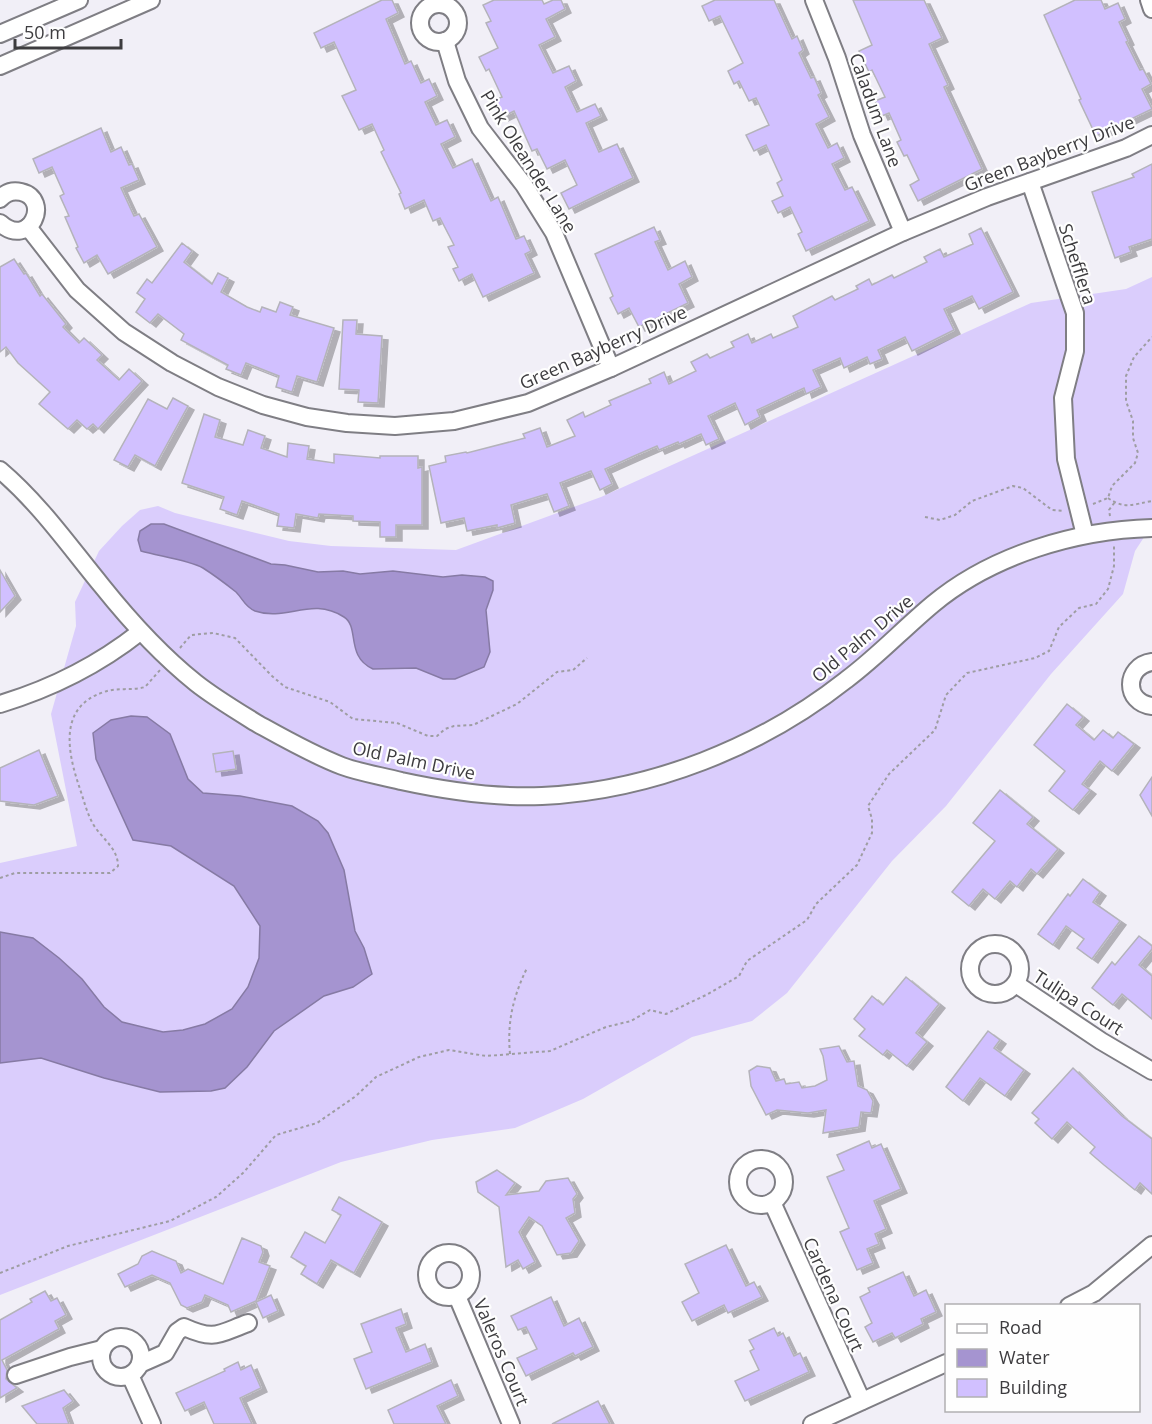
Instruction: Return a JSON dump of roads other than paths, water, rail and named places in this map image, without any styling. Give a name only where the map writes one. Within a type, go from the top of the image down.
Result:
[{"type":"street","points":[[0,34],[79,0]]},
{"type":"street","points":[[0,66],[151,0]]},
{"type":"street","name":"Caladum Lane","points":[[814,0],[837,58],[862,135],[903,232]]},
{"type":"street","points":[[1149,0],[1152,9]]},
{"type":"street","name":"Pink Oleander Lane","points":[[445,41],[457,81],[480,128],[524,184],[554,233],[611,368]]},
{"type":"street","name":"Green Bayberry Drive","points":[[28,227],[77,290],[124,332],[172,363],[218,387],[263,405],[307,417],[347,423],[395,426],[454,421],[528,403],[611,368],[903,232],[987,197],[1126,148],[1152,135]]},
{"type":"street","name":"Schefflera","points":[[1030,182],[1075,314],[1075,351],[1063,398],[1066,459],[1085,535]]},
{"type":"street","points":[[0,200],[11,192],[19,191],[32,199],[36,206],[34,221],[21,231],[6,228],[0,223]]},
{"type":"street","name":"Old Palm Drive","points":[[0,470],[36,503],[141,632],[196,683],[242,714],[294,744],[344,766],[432,788],[487,795],[543,796],[597,789],[648,779],[697,764],[759,737],[818,702],[849,679],[935,603],[982,571],[1030,552],[1085,535],[1152,528]]},
{"type":"street","points":[[0,704],[22,698],[67,679],[110,656],[141,632]]},
{"type":"street","points":[[1152,662],[1141,664],[1131,679],[1134,696],[1140,702],[1152,706]]},
{"type":"street","name":"Tulipa Court","points":[[1016,984],[1101,1041],[1152,1071]]},
{"type":"street","name":"Cardena Court","points":[[772,1202],[862,1401]]},
{"type":"street","points":[[1071,1304],[1094,1293],[1152,1245]]},
{"type":"street","name":"Valeros Court","points":[[457,1296],[511,1424]]},
{"type":"street","points":[[152,1424],[135,1369],[141,1356],[140,1348],[128,1338],[113,1338],[106,1343],[101,1357],[103,1365],[114,1376],[122,1377],[135,1369],[165,1353],[177,1332],[184,1327],[212,1337],[248,1323]]},
{"type":"street","points":[[16,1375],[70,1357],[102,1350]]},
{"type":"street","points":[[812,1424],[945,1363]]},
{"type":"water","points":[[151,524],[164,524],[271,564],[318,572],[343,571],[360,574],[393,571],[443,577],[462,575],[485,577],[493,581],[493,590],[486,610],[490,652],[484,667],[455,679],[443,679],[416,668],[373,669],[359,657],[349,622],[344,617],[321,609],[278,614],[255,611],[246,605],[236,592],[203,568],[182,560],[141,551],[138,540],[140,531]]},
{"type":"water","points":[[131,716],[147,717],[170,734],[188,779],[203,793],[240,796],[292,806],[318,821],[328,833],[344,870],[355,931],[364,948],[372,974],[353,987],[324,996],[274,1031],[247,1067],[225,1088],[211,1091],[160,1092],[104,1078],[41,1058],[0,1063],[0,932],[33,938],[82,979],[104,1007],[122,1022],[163,1032],[205,1024],[232,1009],[248,987],[259,958],[260,926],[234,886],[171,846],[133,840],[96,759],[93,733],[111,720]]}]
